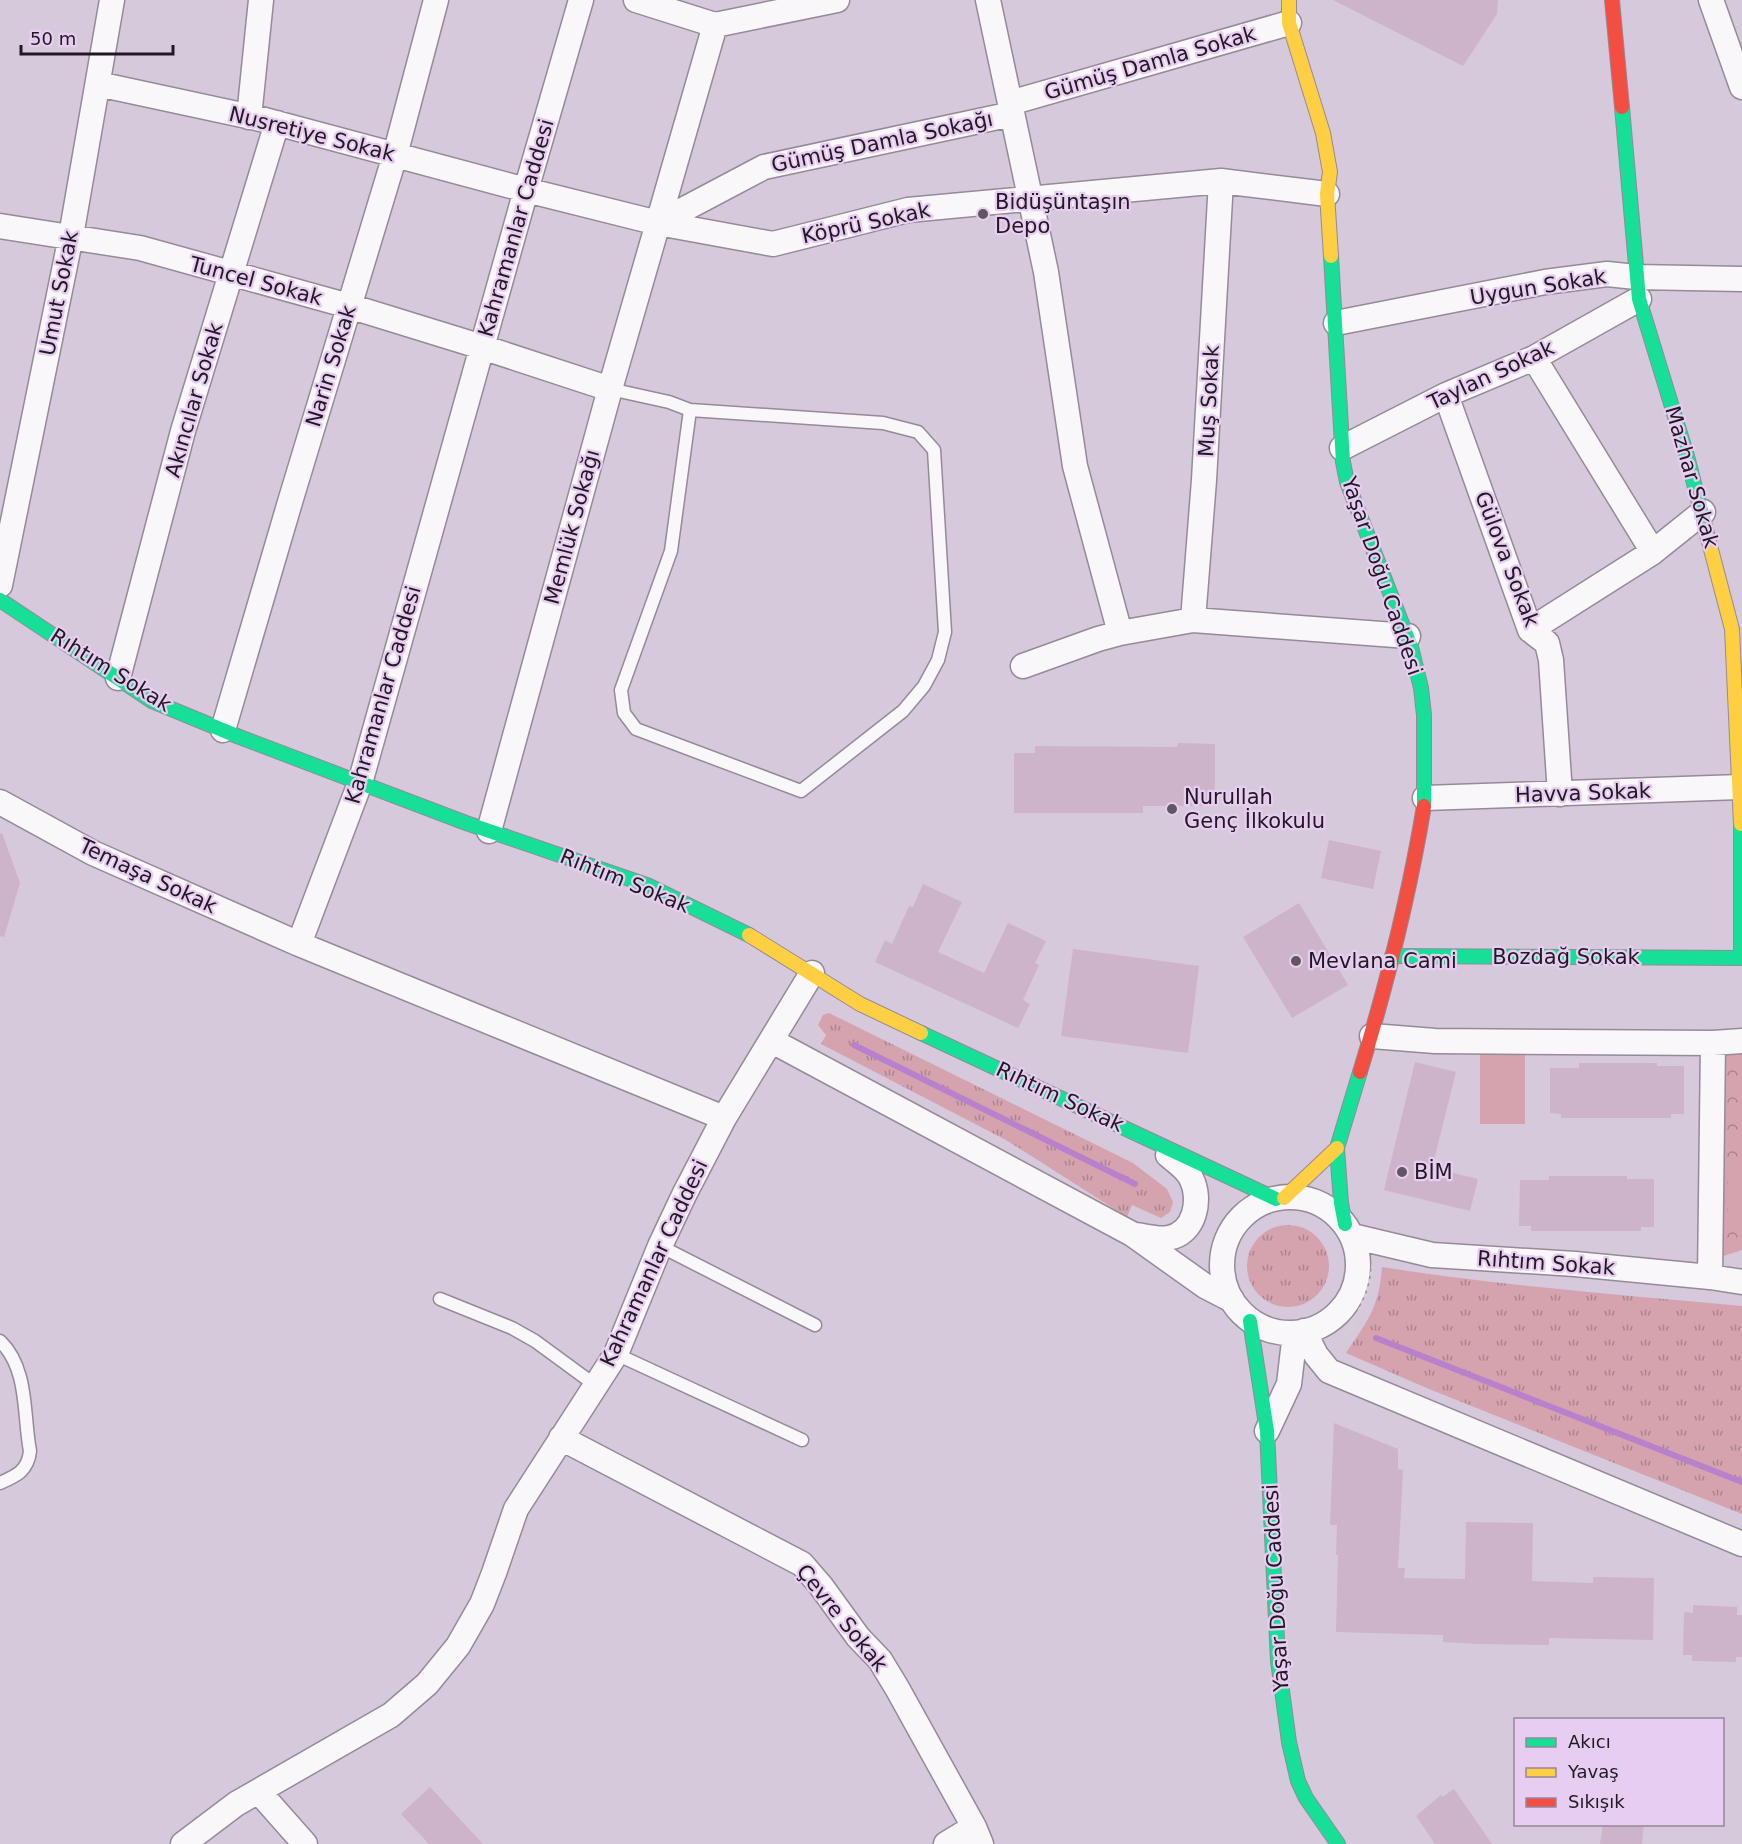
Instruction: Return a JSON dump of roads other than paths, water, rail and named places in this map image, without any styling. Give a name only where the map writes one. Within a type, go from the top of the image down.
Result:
[{"type":"street","name":"Umut Sokak","points":[[0,585],[71,236],[112,0]]},
{"type":"street","points":[[249,117],[261,0]]},
{"type":"street","name":"Narin Sokak","points":[[223,730],[395,155],[436,0]]},
{"type":"street","name":"Kahramanlar Caddesi","points":[[299,944],[360,783],[581,0]]},
{"type":"street","points":[[636,0],[715,26],[837,0]]},
{"type":"street","points":[[988,0],[1046,272],[1074,466],[1120,633]]},
{"type":"street","name":"Mazhar Sokak","points":[[1612,0],[1638,288],[1702,512],[1732,629],[1741,788],[1741,958]]},
{"type":"street","points":[[1711,0],[1742,87]]},
{"type":"street","name":"Gümüş Damla Sokak","points":[[1011,108],[1289,12]]},
{"type":"street","name":"Yaşar Doğu Caddesi","points":[[1289,12],[1323,133],[1330,172],[1327,194],[1343,462],[1347,482],[1408,636],[1421,688],[1424,715],[1425,798],[1416,852],[1371,1036],[1338,1148]]},
{"type":"street","name":"Memlük Sokağı","points":[[489,831],[610,389],[715,26]]},
{"type":"street","name":"Nusretiye Sokak","points":[[98,84],[277,123],[658,223]]},
{"type":"street","name":"Gümüş Damla Sokağı","points":[[658,223],[764,167],[1011,108]]},
{"type":"street","name":"Akıncılar Sokak","points":[[118,678],[183,431],[277,123]]},
{"type":"street","name":"Köprü Sokak","points":[[658,223],[773,244],[908,210],[1030,198],[1221,181],[1327,194]]},
{"type":"street","name":"Muş Sokak","points":[[1193,621],[1204,480],[1221,181]]},
{"type":"street","name":"Tuncel Sokak","points":[[0,226],[140,248],[349,306],[610,389]]},
{"type":"street","name":"Uygun Sokak","points":[[1336,323],[1568,278],[1607,274],[1638,288],[1742,279]]},
{"type":"street","name":"Taylan Sokak","points":[[1342,448],[1446,395],[1534,358],[1638,288]]},
{"type":"street","points":[[1534,358],[1653,552]]},
{"type":"street","name":"Gülova Sokak","points":[[1446,395],[1530,630],[1547,643],[1551,660],[1560,794]]},
{"type":"street","points":[[1530,630],[1653,552],[1702,512]]},
{"type":"street","name":"Rıhtım Sokak","points":[[0,600],[152,701],[489,831],[647,885],[752,936],[860,1004],[1280,1198]]},
{"type":"street","points":[[1023,666],[1120,633],[1193,621],[1408,636]]},
{"type":"street","name":"Havva Sokak","points":[[1425,798],[1741,788]]},
{"type":"street","name":"Temaşa Sokak","points":[[0,802],[93,853],[299,944]]},
{"type":"street","points":[[299,944],[724,1118]]},
{"type":"street","name":"Bozdağ Sokak","points":[[1392,956],[1741,958]]},
{"type":"street","name":"Kahramanlar Caddesi","points":[[183,1844],[227,1811],[391,1715],[427,1684],[458,1646],[482,1604],[516,1509],[616,1354],[660,1246],[684,1195],[724,1118],[812,974]]},
{"type":"street","points":[[1371,1036],[1436,1041],[1742,1041]]},
{"type":"street","points":[[772,1041],[1132,1234],[1205,1286],[1232,1300]]},
{"type":"street","points":[[1710,1276],[1713,1042]]},
{"type":"street","points":[[1132,1234],[1167,1238],[1180,1234],[1194,1217],[1198,1194],[1191,1175],[1153,1141]]},
{"type":"street","points":[[1280,1198],[1338,1148]]},
{"type":"street","points":[[1338,1148],[1341,1203],[1359,1260],[1358,1280],[1350,1299],[1336,1317],[1316,1329],[1300,1332],[1271,1331],[1250,1321],[1234,1305],[1224,1284],[1222,1261],[1227,1238],[1239,1219],[1255,1206],[1280,1198],[1313,1200],[1331,1210],[1348,1230]]},
{"type":"street","name":"Rıhtım Sokak","points":[[1348,1230],[1432,1255],[1575,1264],[1710,1276],[1742,1282]]},
{"type":"street","name":"Yaşar Doğu Caddesi","points":[[1250,1321],[1267,1431],[1278,1661],[1289,1742],[1298,1780],[1306,1798],[1338,1844]]},
{"type":"street","points":[[1267,1431],[1289,1384],[1300,1332]]},
{"type":"street","points":[[1300,1332],[1329,1371],[1742,1544]]},
{"type":"street","name":"Çevre Sokak","points":[[561,1438],[802,1564],[858,1637],[880,1660],[978,1836]]},
{"type":"street","points":[[259,1792],[305,1844]]},
{"type":"street","points":[[946,1844],[978,1836]]},
{"type":"lane","points":[[610,389],[669,402],[690,410],[883,423],[918,432],[934,450],[945,632],[938,660],[924,686],[903,711],[801,791],[636,729],[624,712],[621,690],[671,551],[690,410]]},
{"type":"lane","points":[[660,1246],[815,1325]]},
{"type":"lane","points":[[440,1299],[512,1328],[535,1341],[595,1385]]},
{"type":"lane","points":[[0,1341],[11,1354],[17,1367],[30,1452],[22,1472],[0,1483]]},
{"type":"lane","points":[[616,1354],[802,1440]]},
{"type":"waterway","points":[[854,1045],[1135,1184]]},
{"type":"waterway","points":[[1376,1338],[1742,1482]]},
{"type":"place","name":"Bidüşüntaşın Depo","points":[[983,214]]},
{"type":"place","name":"Nurullah Genç İlkokulu","points":[[1172,809]]},
{"type":"place","name":"Mevlana Cami","points":[[1296,961]]},
{"type":"place","name":"BİM","points":[[1402,1172]]}]
